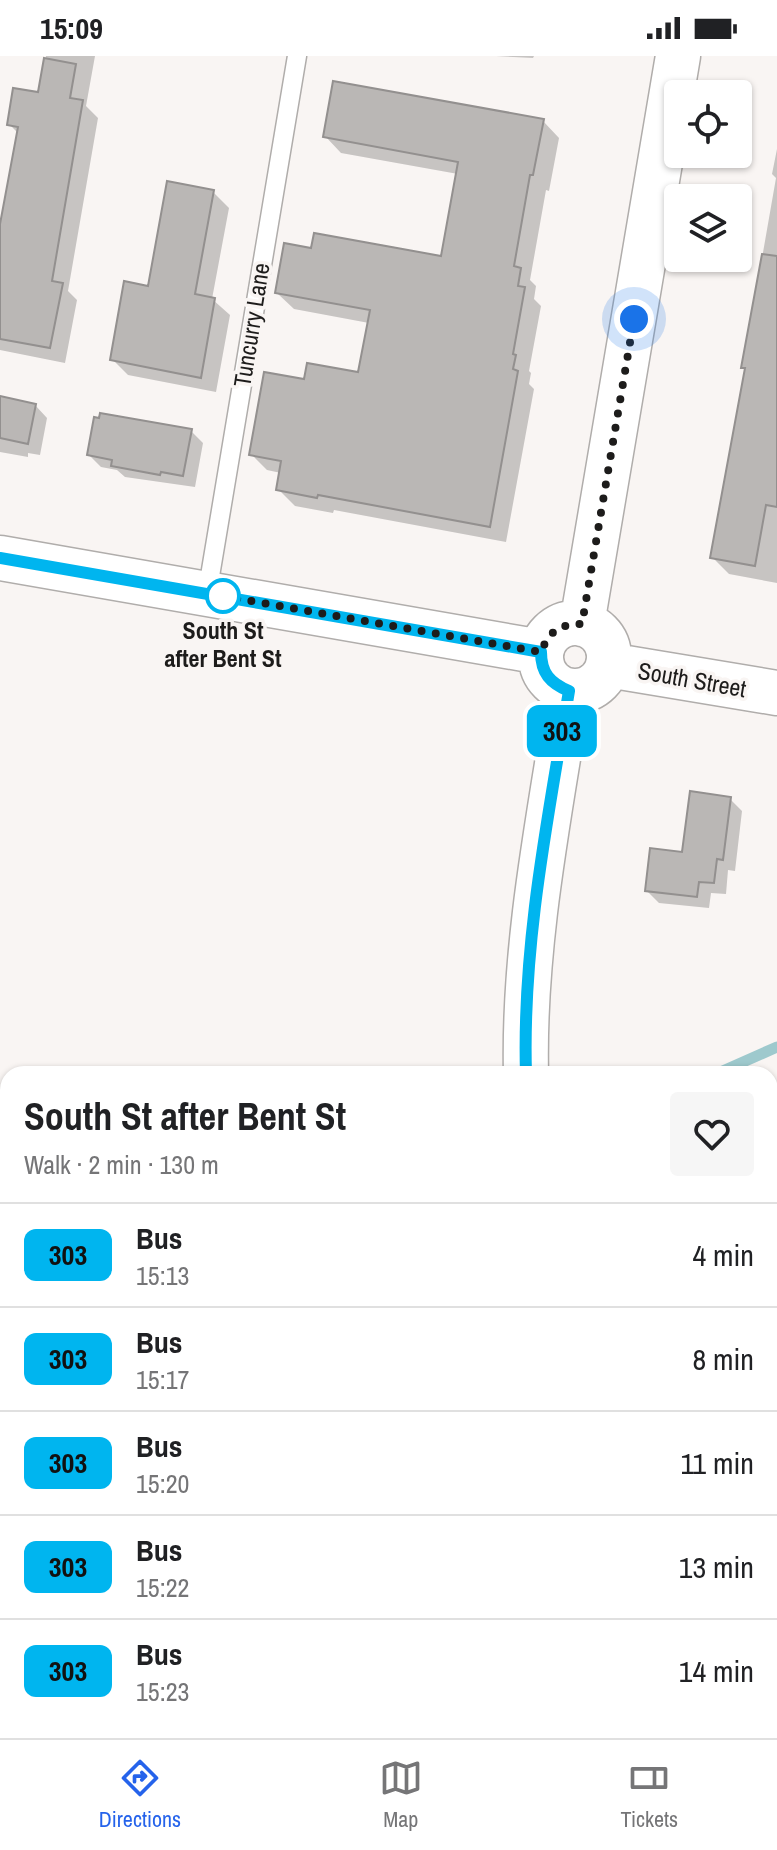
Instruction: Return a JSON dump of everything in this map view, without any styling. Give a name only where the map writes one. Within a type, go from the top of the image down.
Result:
[{"type":"street","points":[[582,624],[678,56]]},
{"type":"street","points":[[0,558],[541,652]]},
{"type":"street","points":[[568,624],[582,624],[594,629],[603,638],[608,650],[608,665],[604,676],[594,686],[569,691],[547,677],[541,665],[541,652],[546,639],[556,629],[568,624]]},
{"type":"street","name":"South Street","points":[[608,665],[777,693]]},
{"type":"street","points":[[526,1066],[528,980],[538,891],[569,691]]},
{"type":"lane","name":"Tuncurry Lane","points":[[207,594],[297,56]]},
{"type":"building","points":[[44,58],[76,64],[70,98],[83,100],[52,281],[63,283],[50,348],[0,339],[0,224],[18,127],[7,125],[13,88],[38,92]]},
{"type":"building","points":[[333,81],[544,119],[533,175],[530,175],[514,266],[521,268],[518,286],[525,287],[513,354],[516,355],[513,369],[518,371],[490,527],[276,490],[281,461],[249,455],[264,372],[304,379],[307,363],[358,372],[370,310],[275,293],[284,243],[311,248],[314,233],[441,256],[458,162],[323,137]]},
{"type":"building","points":[[167,181],[214,190],[195,294],[215,298],[201,378],[110,360],[124,281],[148,286]]},
{"type":"building","points":[[762,254],[777,256],[777,507],[766,505],[755,566],[710,558],[745,368],[741,368]]},
{"type":"building","points":[[0,396],[36,404],[28,444],[0,438]]},
{"type":"building","points":[[100,413],[192,429],[183,476],[111,466],[112,460],[87,455],[94,417],[99,418]]},
{"type":"building","points":[[690,791],[731,797],[723,860],[717,859],[714,883],[699,882],[697,897],[645,891],[650,848],[682,852]]},
{"type":"waterway","points":[[734,1066],[777,1047]]},
{"type":"bus line","name":"303","points":[[0,558],[541,652],[541,665],[547,677],[569,691],[538,891],[528,980],[526,1066]]},
{"type":"place","name":"South St after Bent St","points":[[223,596]]},
{"type":"route","points":[[223,596],[541,652],[546,639],[556,629],[568,624],[582,624],[634,319]]}]
